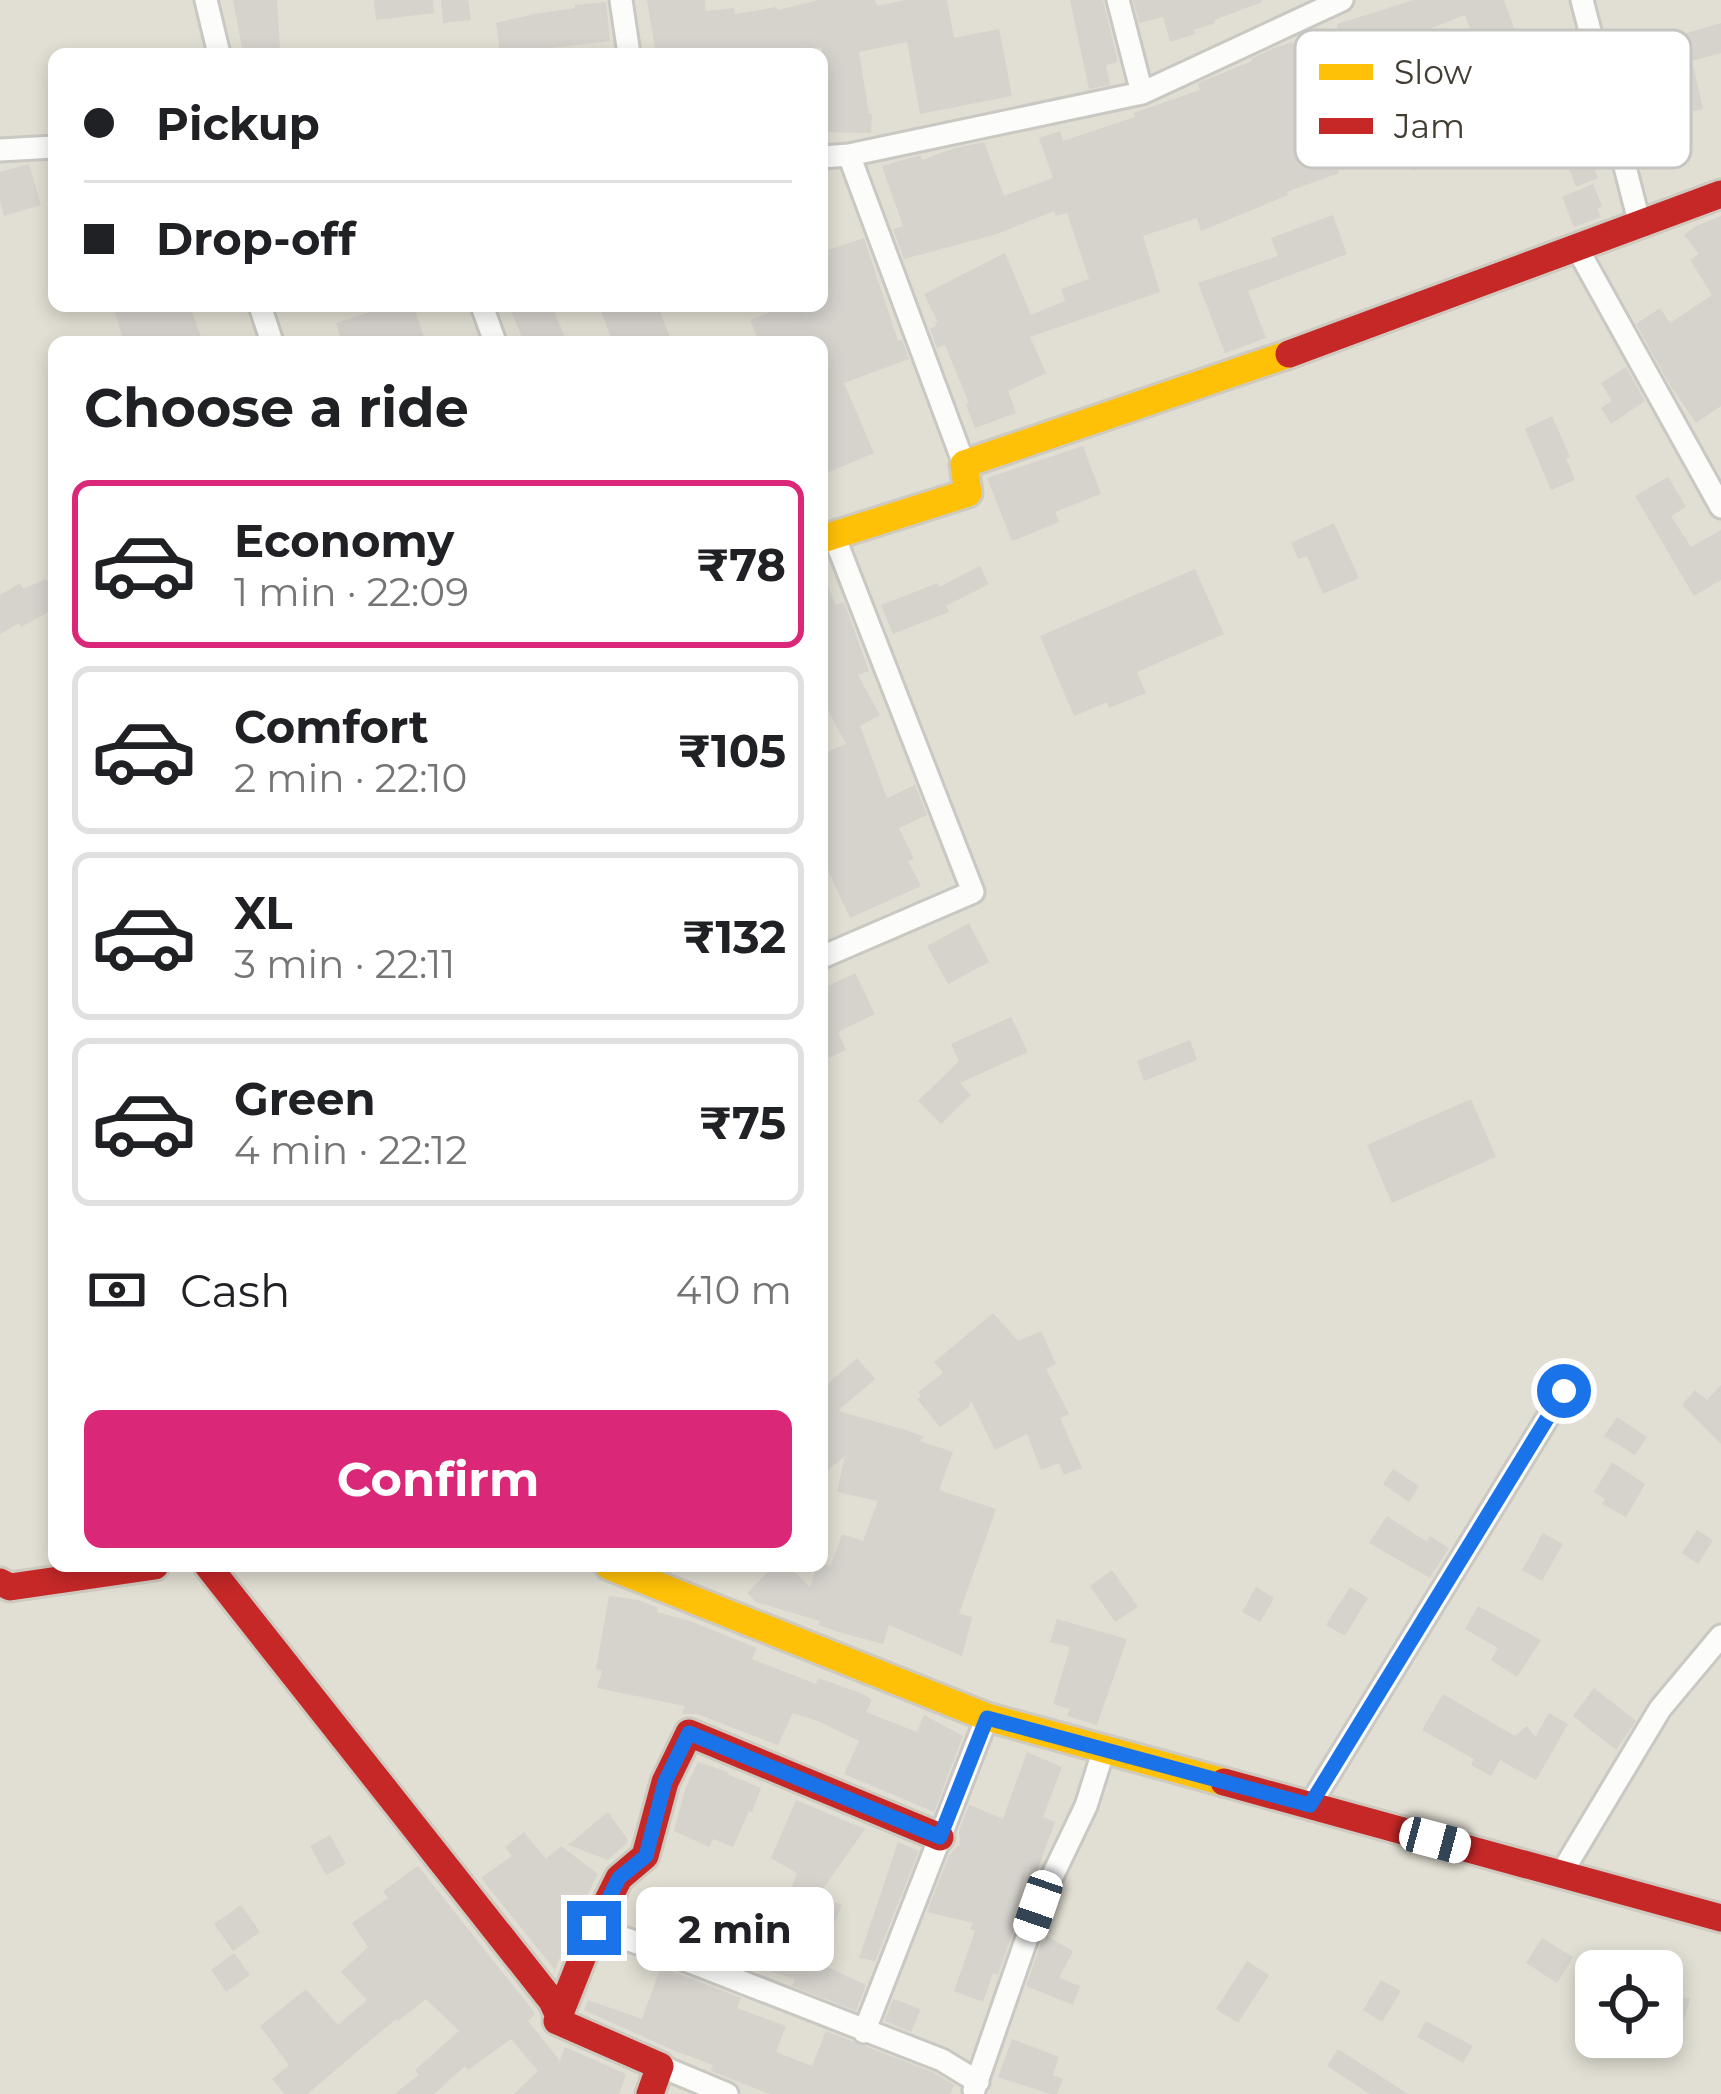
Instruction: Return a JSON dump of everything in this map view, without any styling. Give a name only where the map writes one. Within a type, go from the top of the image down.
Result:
[{"type":"street","points":[[206,0],[218,48]]},
{"type":"street","points":[[621,0],[628,48]]},
{"type":"street","points":[[1118,0],[1142,93]]},
{"type":"street","points":[[828,157],[1142,93],[1342,0]]},
{"type":"street","points":[[1582,0],[1590,30]]},
{"type":"street","points":[[0,150],[48,147]]},
{"type":"street","points":[[828,954],[973,892],[828,538],[968,493],[964,464],[849,155]]},
{"type":"street","points":[[1625,168],[1640,225]]},
{"type":"street","points":[[964,464],[1354,332],[1721,194]]},
{"type":"street","points":[[1577,248],[1721,508]]},
{"type":"street","points":[[1310,1805],[1564,1391]]},
{"type":"street","points":[[0,1582],[10,1587],[113,1572]]},
{"type":"street","points":[[213,1572],[552,2001],[559,2016]]},
{"type":"street","points":[[624,1572],[987,1718],[1721,1918]]},
{"type":"street","points":[[1561,1874],[1660,1709],[1721,1636]]},
{"type":"street","points":[[864,2032],[987,1718]]},
{"type":"street","points":[[727,2094],[557,2021],[619,1878],[646,1856],[665,1782],[689,1733],[940,1837]]},
{"type":"street","points":[[594,1928],[941,2060],[975,2088],[1038,1906],[1086,1806],[1104,1749]]},
{"type":"street","points":[[650,2094],[660,2066]]},
{"type":"shaded area","points":[[0,0],[1721,0],[1721,2094],[0,2094]]},
{"type":"building","points":[[233,0],[277,0],[280,48],[242,48]]},
{"type":"building","points":[[374,0],[433,0],[434,13],[376,20]]},
{"type":"building","points":[[441,0],[468,0],[471,20],[443,23]]},
{"type":"building","points":[[647,0],[705,0],[706,11],[734,8],[735,14],[819,0],[875,0],[877,6],[947,0],[954,38],[999,29],[1012,96],[920,114],[907,42],[859,52],[872,114],[871,133],[828,132],[828,48],[655,48]]},
{"type":"building","points":[[1070,0],[1103,0],[1118,62],[1106,65],[1110,85],[1089,89]]},
{"type":"building","points":[[1133,0],[1262,2],[1170,42],[1163,17],[1139,23]]},
{"type":"building","points":[[1414,0],[1504,0],[1515,30],[1470,30],[1465,15],[1427,30],[1338,30],[1337,24]]},
{"type":"building","points":[[606,2],[610,41],[499,48],[496,23]]},
{"type":"building","points":[[1721,23],[1721,53],[1692,61],[1703,109],[1691,112],[1691,32]]},
{"type":"building","points":[[1294,45],[1295,168],[1340,168],[1339,173],[1201,231],[1197,218],[1143,236],[1160,292],[1030,337],[1046,373],[1008,391],[1016,413],[975,428],[945,345],[937,348],[930,329],[938,322],[924,294],[1005,253],[1031,315],[1065,301],[1061,289],[1089,279],[1067,213],[1056,216],[1054,211],[997,234],[904,259],[893,229],[903,226],[882,166],[984,142],[1004,196],[1053,178],[1039,138],[1060,131],[1063,141],[1135,117],[1133,113],[1200,90],[1198,83],[1276,47]]},
{"type":"building","points":[[29,164],[41,205],[4,216],[0,172]]},
{"type":"building","points":[[1569,168],[1594,168],[1598,178],[1576,187]]},
{"type":"building","points":[[1593,184],[1601,217],[1574,227],[1562,197]]},
{"type":"building","points":[[1333,215],[1347,254],[1248,291],[1266,338],[1225,353],[1198,283],[1278,256],[1271,238]]},
{"type":"building","points":[[1721,216],[1721,406],[1696,423],[1636,324],[1660,308],[1670,323],[1712,295],[1690,260],[1699,254],[1684,235]]},
{"type":"building","points":[[864,238],[898,341],[902,340],[909,359],[844,383],[874,453],[828,472],[828,336],[757,336],[750,320],[770,312],[828,312],[828,250]]},
{"type":"building","points":[[115,312],[192,312],[201,336],[122,336]]},
{"type":"building","points":[[370,312],[415,312],[424,336],[340,336],[336,323]]},
{"type":"building","points":[[512,312],[554,312],[564,336],[522,336]]},
{"type":"building","points":[[601,312],[660,312],[670,336],[611,336]]},
{"type":"building","points":[[1626,367],[1645,401],[1611,424],[1601,408],[1612,401],[1601,383]]},
{"type":"building","points":[[1552,416],[1575,480],[1551,490],[1525,429]]},
{"type":"building","points":[[1083,446],[1101,494],[1055,512],[1059,522],[1012,541],[987,478]]},
{"type":"building","points":[[1668,477],[1686,507],[1671,516],[1691,547],[1721,530],[1721,580],[1694,596],[1635,496]]},
{"type":"building","points":[[1334,523],[1359,578],[1323,594],[1307,556],[1298,559],[1291,543]]},
{"type":"building","points":[[980,566],[989,584],[946,606],[949,612],[893,634],[881,605],[938,583],[939,587]]},
{"type":"building","points":[[1195,569],[1224,634],[1137,672],[1146,693],[1074,716],[1040,636]]},
{"type":"building","points":[[46,579],[48,612],[0,634],[0,595],[20,583],[23,589]]},
{"type":"building","points":[[828,586],[836,605],[844,602],[869,671],[858,675],[880,715],[860,726],[887,798],[915,785],[927,815],[899,828],[921,886],[850,918],[828,871],[828,752],[846,744],[828,710]]},
{"type":"building","points":[[969,923],[989,962],[948,984],[927,946]]},
{"type":"building","points":[[855,973],[875,1014],[838,1032],[846,1050],[828,1058],[828,986]]},
{"type":"building","points":[[1011,1017],[1028,1052],[960,1083],[971,1095],[941,1124],[918,1101],[959,1061],[951,1044]]},
{"type":"building","points":[[1190,1040],[1197,1060],[1144,1081],[1137,1061]]},
{"type":"building","points":[[1471,1099],[1496,1157],[1392,1203],[1367,1145]]},
{"type":"building","points":[[993,1313],[1018,1341],[1041,1331],[1056,1364],[1046,1369],[1069,1414],[1060,1418],[1082,1468],[1064,1475],[1059,1463],[1041,1470],[1027,1434],[995,1450],[971,1401],[940,1427],[917,1399],[918,1392],[943,1373],[934,1362]]},
{"type":"building","points":[[857,1358],[875,1379],[838,1411],[909,1431],[925,1437],[920,1441],[953,1452],[939,1490],[996,1509],[959,1614],[972,1617],[962,1656],[889,1625],[883,1644],[842,1633],[818,1625],[820,1621],[756,1602],[747,1593],[768,1572],[794,1572],[810,1587],[815,1572],[828,1572],[842,1534],[863,1541],[878,1501],[837,1492],[845,1456],[828,1470],[828,1384]]},
{"type":"building","points":[[1721,1385],[1721,1444],[1682,1405],[1695,1390],[1707,1400]]},
{"type":"building","points":[[1617,1417],[1647,1437],[1635,1455],[1604,1436]]},
{"type":"building","points":[[1612,1462],[1645,1484],[1626,1517],[1602,1504],[1605,1499],[1594,1492]]},
{"type":"building","points":[[1393,1469],[1419,1486],[1409,1502],[1383,1484]]},
{"type":"building","points":[[1387,1516],[1427,1542],[1430,1536],[1449,1548],[1430,1578],[1369,1543]]},
{"type":"building","points":[[1697,1530],[1713,1540],[1698,1564],[1682,1553]]},
{"type":"building","points":[[1543,1533],[1563,1544],[1542,1581],[1522,1570]]},
{"type":"building","points":[[1112,1570],[1138,1607],[1115,1622],[1090,1586]]},
{"type":"building","points":[[1256,1587],[1274,1598],[1260,1622],[1242,1612]]},
{"type":"building","points":[[1350,1587],[1368,1598],[1345,1636],[1326,1625]]},
{"type":"building","points":[[609,1596],[638,1600],[658,1608],[657,1612],[757,1648],[752,1659],[816,1684],[818,1678],[863,1694],[872,1700],[866,1712],[917,1732],[924,1715],[963,1736],[934,1812],[844,1774],[859,1741],[818,1721],[793,1713],[778,1745],[697,1714],[682,1714],[685,1706],[597,1688]]},
{"type":"building","points":[[1478,1606],[1541,1640],[1517,1677],[1491,1660],[1498,1648],[1465,1629]]},
{"type":"building","points":[[1057,1619],[1127,1639],[1097,1725],[1067,1716],[1070,1709],[1053,1704],[1070,1647],[1050,1642]]},
{"type":"building","points":[[1594,1688],[1636,1721],[1616,1750],[1573,1716]]},
{"type":"building","points":[[1443,1694],[1515,1736],[1527,1726],[1535,1737],[1549,1713],[1568,1724],[1536,1780],[1500,1760],[1491,1776],[1471,1765],[1474,1759],[1422,1730]]},
{"type":"building","points":[[1027,1752],[1062,1767],[1043,1817],[1055,1822],[1037,1871],[1027,1868],[1014,1929],[983,2002],[954,1991],[975,1931],[970,1929],[973,1923],[927,1912],[949,1855],[960,1844],[959,1830],[969,1805],[1003,1819]]},
{"type":"building","points":[[698,1762],[761,1788],[733,1847],[713,1839],[709,1847],[674,1831]]},
{"type":"building","points":[[796,1800],[865,1829],[818,1896],[842,1905],[823,1949],[807,1946],[804,1956],[866,1985],[856,2011],[792,1986],[795,1979],[768,1971],[772,1958],[735,1944],[752,1897],[783,1909],[797,1873],[771,1858]]},
{"type":"building","points":[[608,1812],[628,1840],[608,1860],[568,1845]]},
{"type":"building","points":[[524,1832],[546,1859],[561,1846],[598,1874],[555,1970],[481,1878],[512,1856],[505,1847]]},
{"type":"building","points":[[330,1835],[346,1864],[326,1875],[310,1846]]},
{"type":"building","points":[[898,1842],[919,1851],[875,1961],[859,1958]]},
{"type":"building","points":[[418,1866],[534,2012],[528,2021],[560,2061],[565,2047],[626,2074],[619,2094],[514,2094],[538,2071],[511,2039],[468,2070],[465,2066],[434,2094],[394,2094],[419,2075],[415,2070],[459,2031],[426,1999],[307,2094],[285,2094],[272,2079],[289,2065],[260,2026],[306,1989],[338,2025],[367,2000],[341,1972],[368,1947],[352,1923],[388,1898],[383,1891]]},
{"type":"building","points":[[241,1905],[260,1932],[233,1951],[214,1924]]},
{"type":"building","points":[[1047,1936],[1073,1951],[1059,1978],[1080,1986],[1073,2005],[1026,1986]]},
{"type":"building","points":[[1542,1938],[1573,1957],[1557,1983],[1526,1963]]},
{"type":"building","points":[[234,1953],[250,1975],[226,1992],[211,1970]]},
{"type":"building","points":[[1247,1961],[1269,1975],[1238,2023],[1216,2009]]},
{"type":"building","points":[[661,1967],[741,1998],[737,2008],[786,2026],[776,2052],[812,2066],[826,2031],[935,2073],[954,2085],[950,2094],[770,2094],[584,2010],[588,2000],[642,2019]]},
{"type":"building","points":[[1381,1980],[1401,1991],[1382,2022],[1363,2010]]},
{"type":"building","points":[[1683,1997],[1690,1999],[1683,2023]]},
{"type":"building","points":[[893,1999],[921,2009],[911,2032],[884,2021]]},
{"type":"building","points":[[1426,2021],[1473,2046],[1463,2063],[1417,2037]]},
{"type":"building","points":[[1012,2039],[1059,2057],[1053,2075],[1063,2079],[1057,2094],[998,2077]]},
{"type":"building","points":[[1338,2049],[1408,2094],[1370,2094],[1327,2066]]},
{"type":"traffic: slow","points":[[828,537],[968,493],[964,464],[1289,354]]},
{"type":"traffic: slow","points":[[624,1572],[987,1717],[1224,1782]]},
{"type":"traffic: jam","points":[[1289,354],[1721,194]]},
{"type":"traffic: jam","points":[[0,1582],[10,1587],[114,1572]]},
{"type":"traffic: jam","points":[[213,1572],[552,2001],[559,2016]]},
{"type":"traffic: jam","points":[[650,2094],[660,2066],[557,2021],[619,1878],[645,1856],[665,1782],[689,1733],[940,1837]]},
{"type":"traffic: jam","points":[[1224,1782],[1721,1918]]},
{"type":"route","points":[[594,1928],[619,1878],[646,1856],[665,1782],[689,1733],[940,1837],[987,1718],[1310,1805],[1564,1391]]}]
